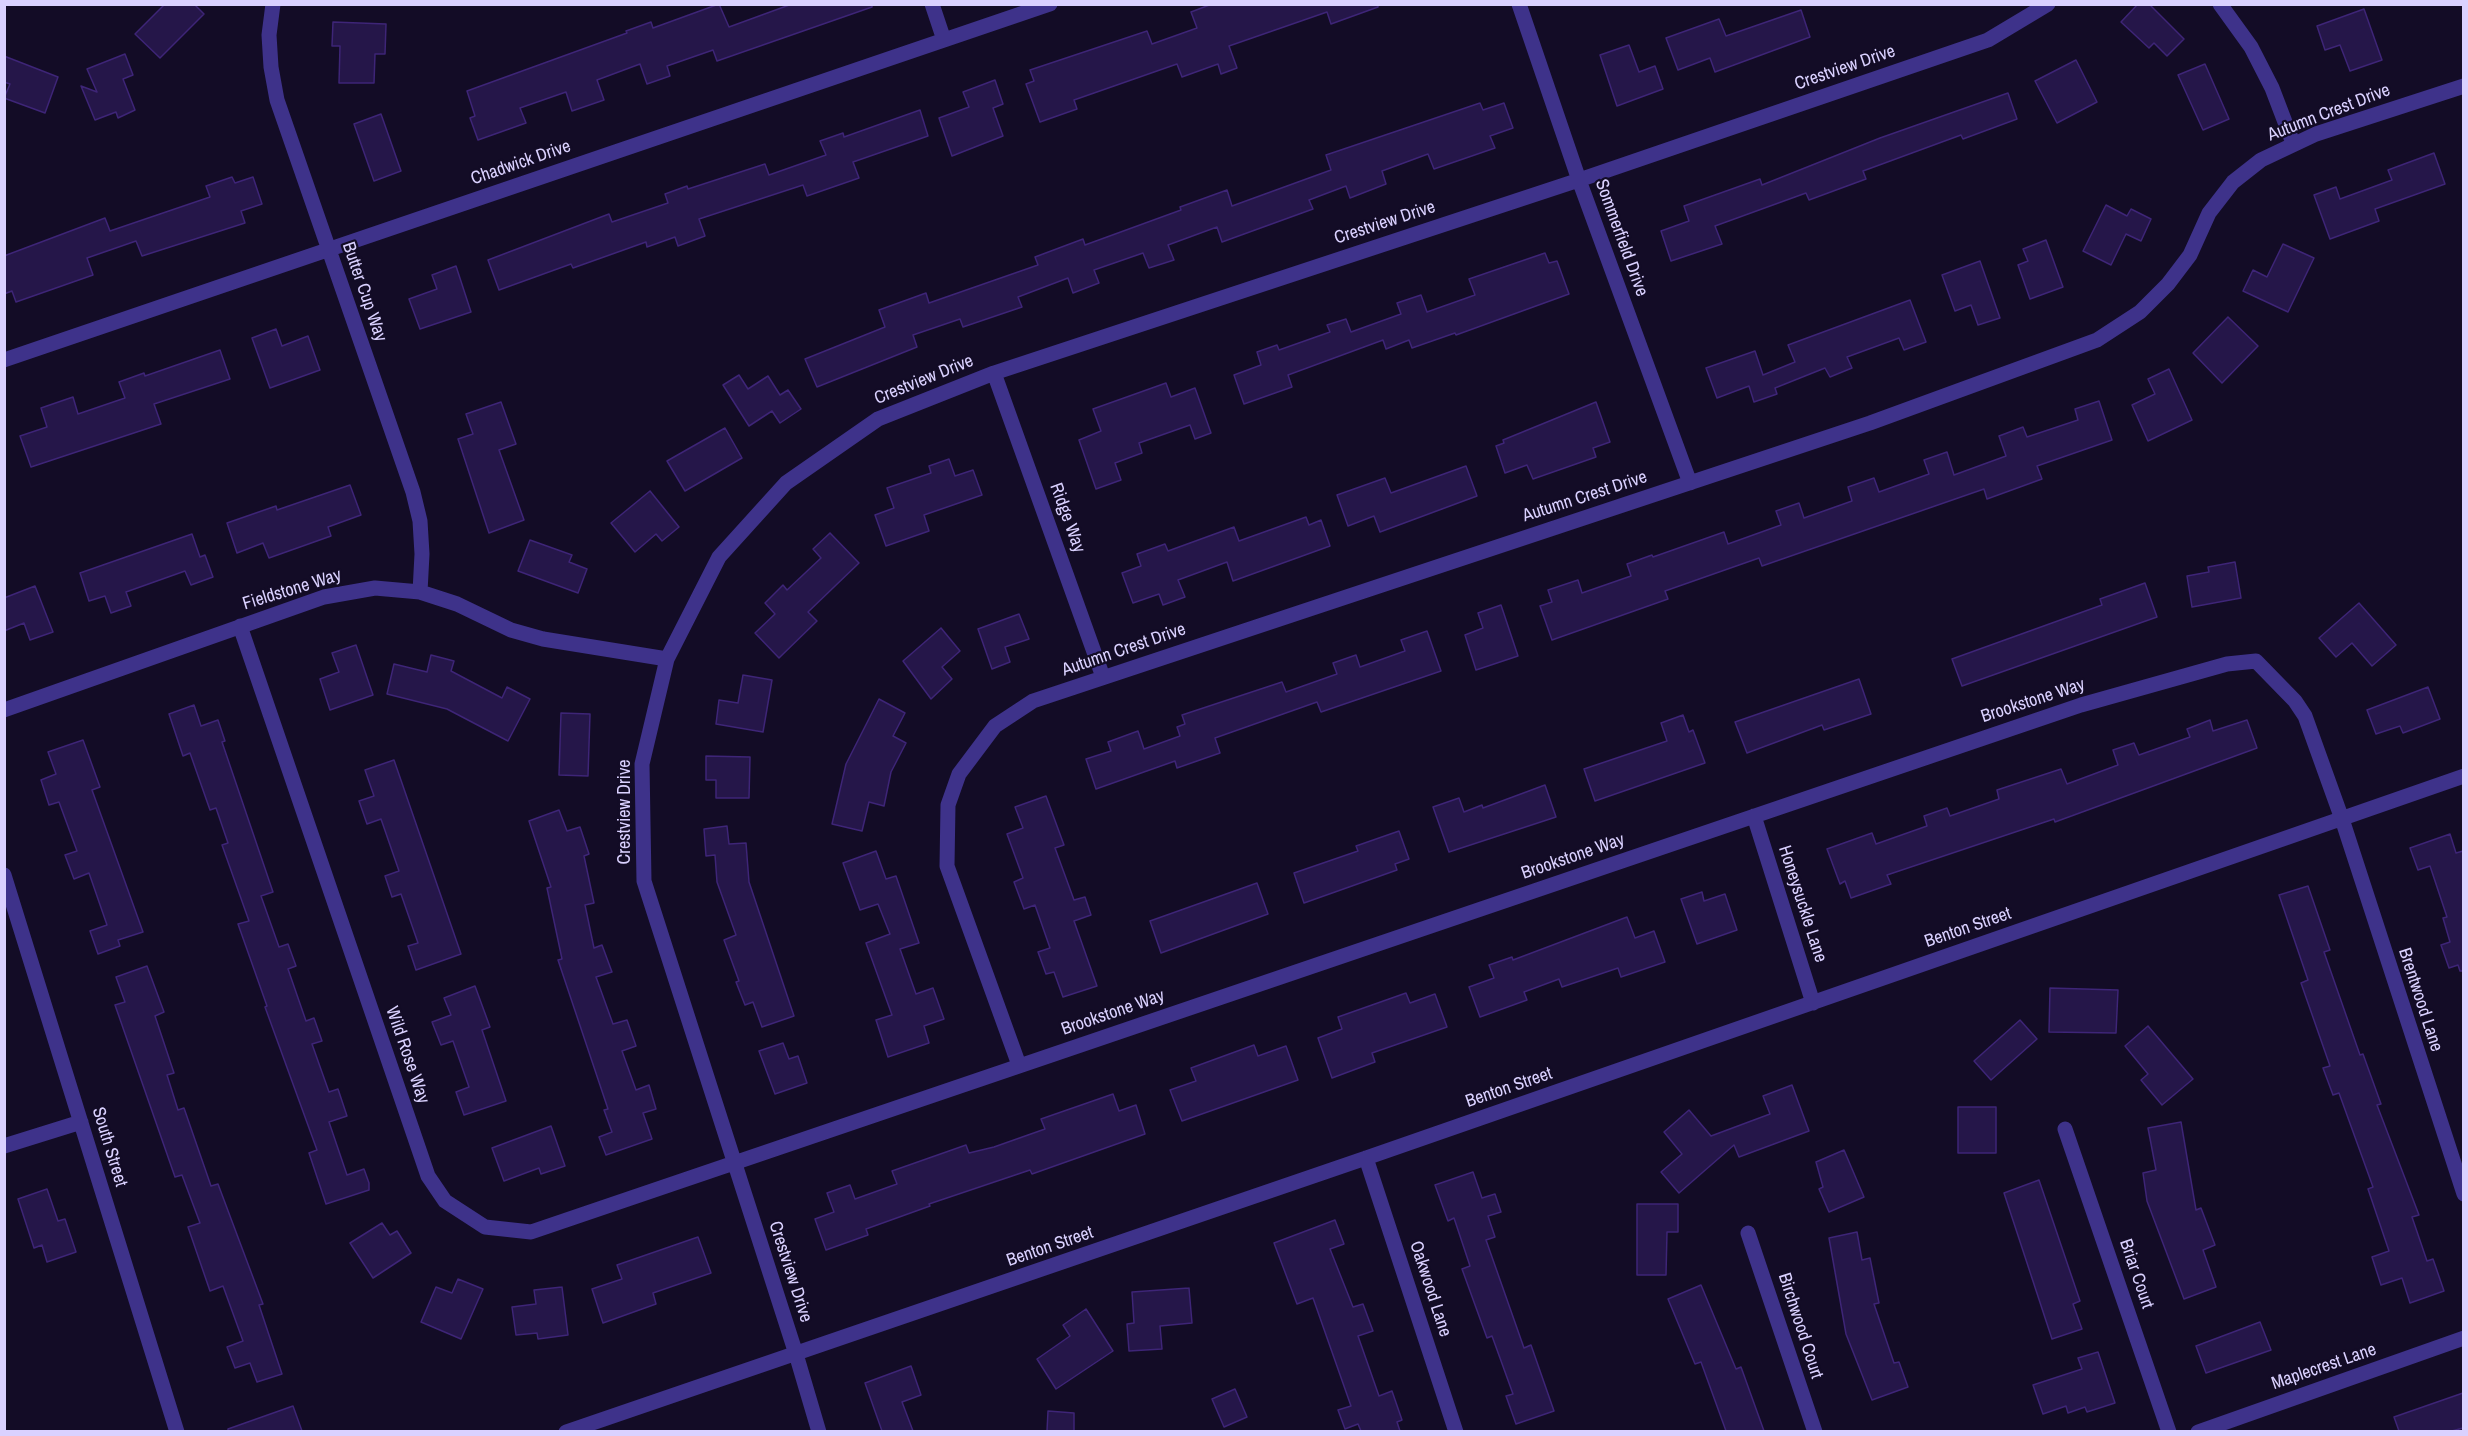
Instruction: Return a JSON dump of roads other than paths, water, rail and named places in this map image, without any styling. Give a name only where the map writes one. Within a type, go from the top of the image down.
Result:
[{"type":"street","name":"Butter Cup Way","points":[[273,4],[269,35],[271,67],[277,100],[413,492],[420,521],[422,554],[420,592]]},
{"type":"street","points":[[932,4],[944,40]]},
{"type":"street","name":"Chadwick Drive","points":[[4,360],[1050,4]]},
{"type":"street","name":"Sommerfield Drive","points":[[1519,4],[1579,180],[1690,483]]},
{"type":"street","name":"Crestview Drive","points":[[819,1431],[644,881],[642,764],[667,659],[719,557],[786,483],[878,419],[994,373],[1579,180],[1988,40],[2048,4]]},
{"type":"street","points":[[2220,4],[2251,47],[2272,88],[2293,143]]},
{"type":"street","name":"Autumn Crest Drive","points":[[1019,1065],[947,866],[948,805],[959,774],[995,726],[1033,701],[1870,423],[2097,340],[2140,312],[2168,284],[2190,255],[2209,213],[2233,182],[2261,160],[2293,143],[2463,86]]},
{"type":"street","name":"Ridge Way","points":[[994,373],[1103,677]]},
{"type":"street","name":"Fieldstone Way","points":[[4,710],[343,592],[375,588],[420,592],[457,604],[511,630],[543,639],[667,659]]},
{"type":"street","name":"Wild Rose Way","points":[[240,626],[428,1176],[445,1201],[484,1227],[531,1232],[734,1163]]},
{"type":"street","name":"Brookstone Way","points":[[734,1163],[2081,705],[2228,664],[2256,661],[2295,700],[2305,716],[2342,819]]},
{"type":"street","name":"Benton Street","points":[[566,1431],[1366,1158],[2463,776]]},
{"type":"street","name":"Honeysuckle Lane","points":[[1754,816],[1813,1003]]},
{"type":"street","name":"Brentwood Lane","points":[[2342,819],[2463,1194]]},
{"type":"street","name":"South Street","points":[[4,874],[177,1431]]},
{"type":"street","points":[[4,1146],[81,1122]]},
{"type":"street","name":"Briar Court","points":[[2065,1129],[2169,1431]]},
{"type":"street","name":"Oakwood Lane","points":[[1366,1158],[1456,1431]]},
{"type":"street","name":"Birchwood Court","points":[[1748,1233],[1815,1431]]},
{"type":"street","name":"Maplecrest Lane","points":[[2198,1431],[2463,1338]]}]
